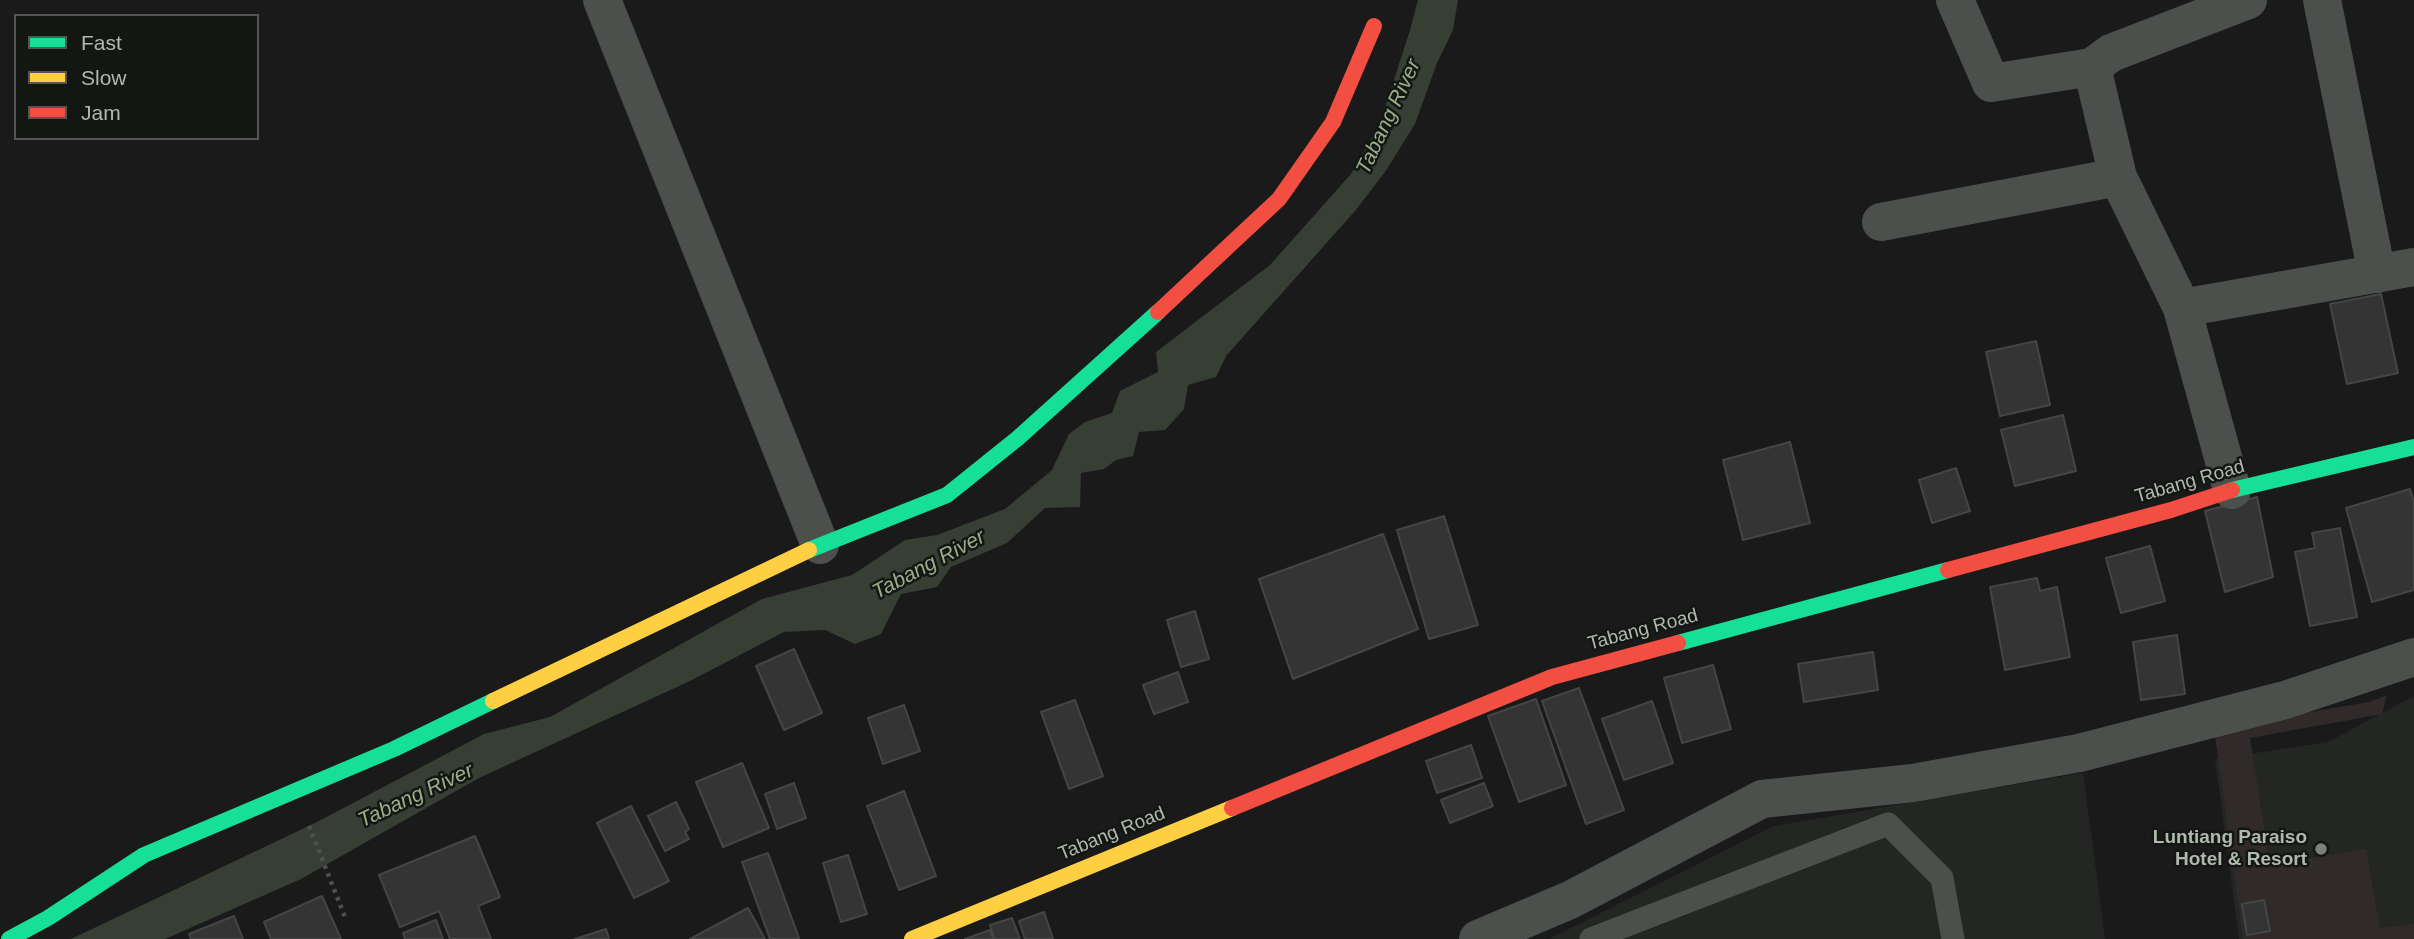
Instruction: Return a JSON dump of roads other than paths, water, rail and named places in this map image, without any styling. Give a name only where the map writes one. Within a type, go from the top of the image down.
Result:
[{"type":"street","points":[[602,0],[820,545]]},
{"type":"street","points":[[1955,0],[1991,83],[2092,67],[2111,53],[2248,0]]},
{"type":"street","points":[[2322,0],[2377,274]]},
{"type":"street","points":[[9,939],[48,918],[144,855],[394,749],[820,545],[947,495],[1018,438],[1194,280],[1279,199],[1333,122],[1374,26]]},
{"type":"street","points":[[2092,67],[2118,177],[2182,308],[2232,490]]},
{"type":"street","points":[[1881,222],[2118,177]]},
{"type":"street","points":[[2182,308],[2414,267]]},
{"type":"street","name":"Tabang Road","points":[[912,939],[1552,677],[2171,510],[2232,490],[2414,447]]},
{"type":"street","points":[[1478,939],[1570,901],[1762,799],[1913,783],[2079,753],[2285,699],[2414,657]]},
{"type":"lane","points":[[1591,939],[1888,824],[1942,878],[1953,939]]},
{"type":"water","name":"Tabang River","points":[[1418,0],[1458,0],[1453,30],[1437,63],[1415,124],[1385,172],[1355,211],[1226,356],[1216,377],[1188,385],[1184,409],[1165,430],[1139,432],[1133,456],[1116,460],[1104,469],[1081,473],[1080,507],[1045,508],[1007,543],[951,567],[937,587],[901,594],[881,634],[855,644],[825,630],[784,632],[690,681],[479,778],[301,879],[165,939],[71,939],[317,822],[484,734],[550,717],[762,599],[852,575],[905,540],[937,535],[1005,509],[1052,470],[1069,434],[1085,422],[1112,413],[1120,391],[1158,372],[1156,352],[1270,265],[1351,174],[1380,123]]},
{"type":"place","name":"Luntiang Paraiso Hotel & Resort","points":[[2321,849]]}]
